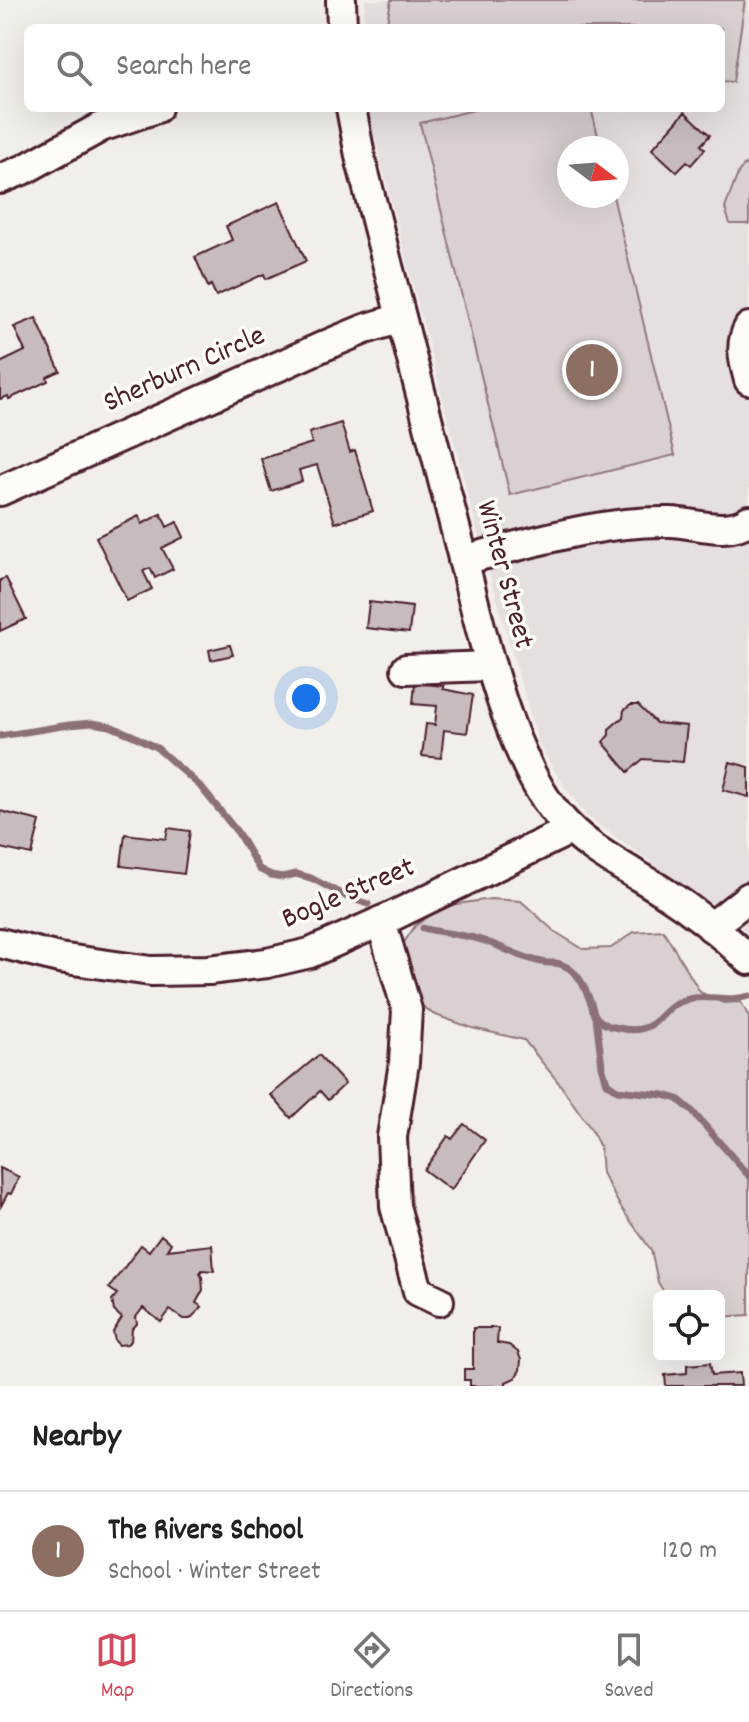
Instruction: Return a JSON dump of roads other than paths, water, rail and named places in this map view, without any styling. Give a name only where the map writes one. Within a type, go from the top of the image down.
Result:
[{"type":"street","points":[[341,0],[342,24]]},
{"type":"street","points":[[0,179],[25,169],[101,127],[145,112]]},
{"type":"street","name":"Winter Street","points":[[352,112],[361,161],[491,666],[525,762],[554,811],[570,830],[609,860],[663,891],[749,960]]},
{"type":"street","name":"Sherburn Circle","points":[[0,491],[324,346],[401,318]]},
{"type":"street","points":[[749,327],[742,352],[749,380]]},
{"type":"street","points":[[463,560],[602,527],[669,522],[729,528],[743,525],[749,520]]},
{"type":"street","points":[[406,669],[491,666]]},
{"type":"street","name":"Bogle Street","points":[[0,943],[59,958],[151,971],[209,970],[267,963],[310,953],[570,830]]},
{"type":"street","points":[[711,927],[749,897]]},
{"type":"street","points":[[381,921],[407,1010],[404,1063],[392,1137],[395,1206],[418,1291],[439,1301]]},
{"type":"waterway","points":[[0,736],[92,723],[110,726],[134,736],[157,748],[200,786],[238,833],[259,869],[282,877],[296,874],[311,878],[349,898],[368,904]]},
{"type":"waterway","points":[[423,928],[478,939],[534,960],[567,967],[581,981],[596,1017],[615,1028],[632,1030],[651,1025],[670,1008],[688,999],[749,996]]},
{"type":"waterway","points":[[596,1017],[607,1083],[617,1090],[678,1099],[749,1176]]},
{"type":"place","name":"The Rivers School","points":[[592,370]]}]
